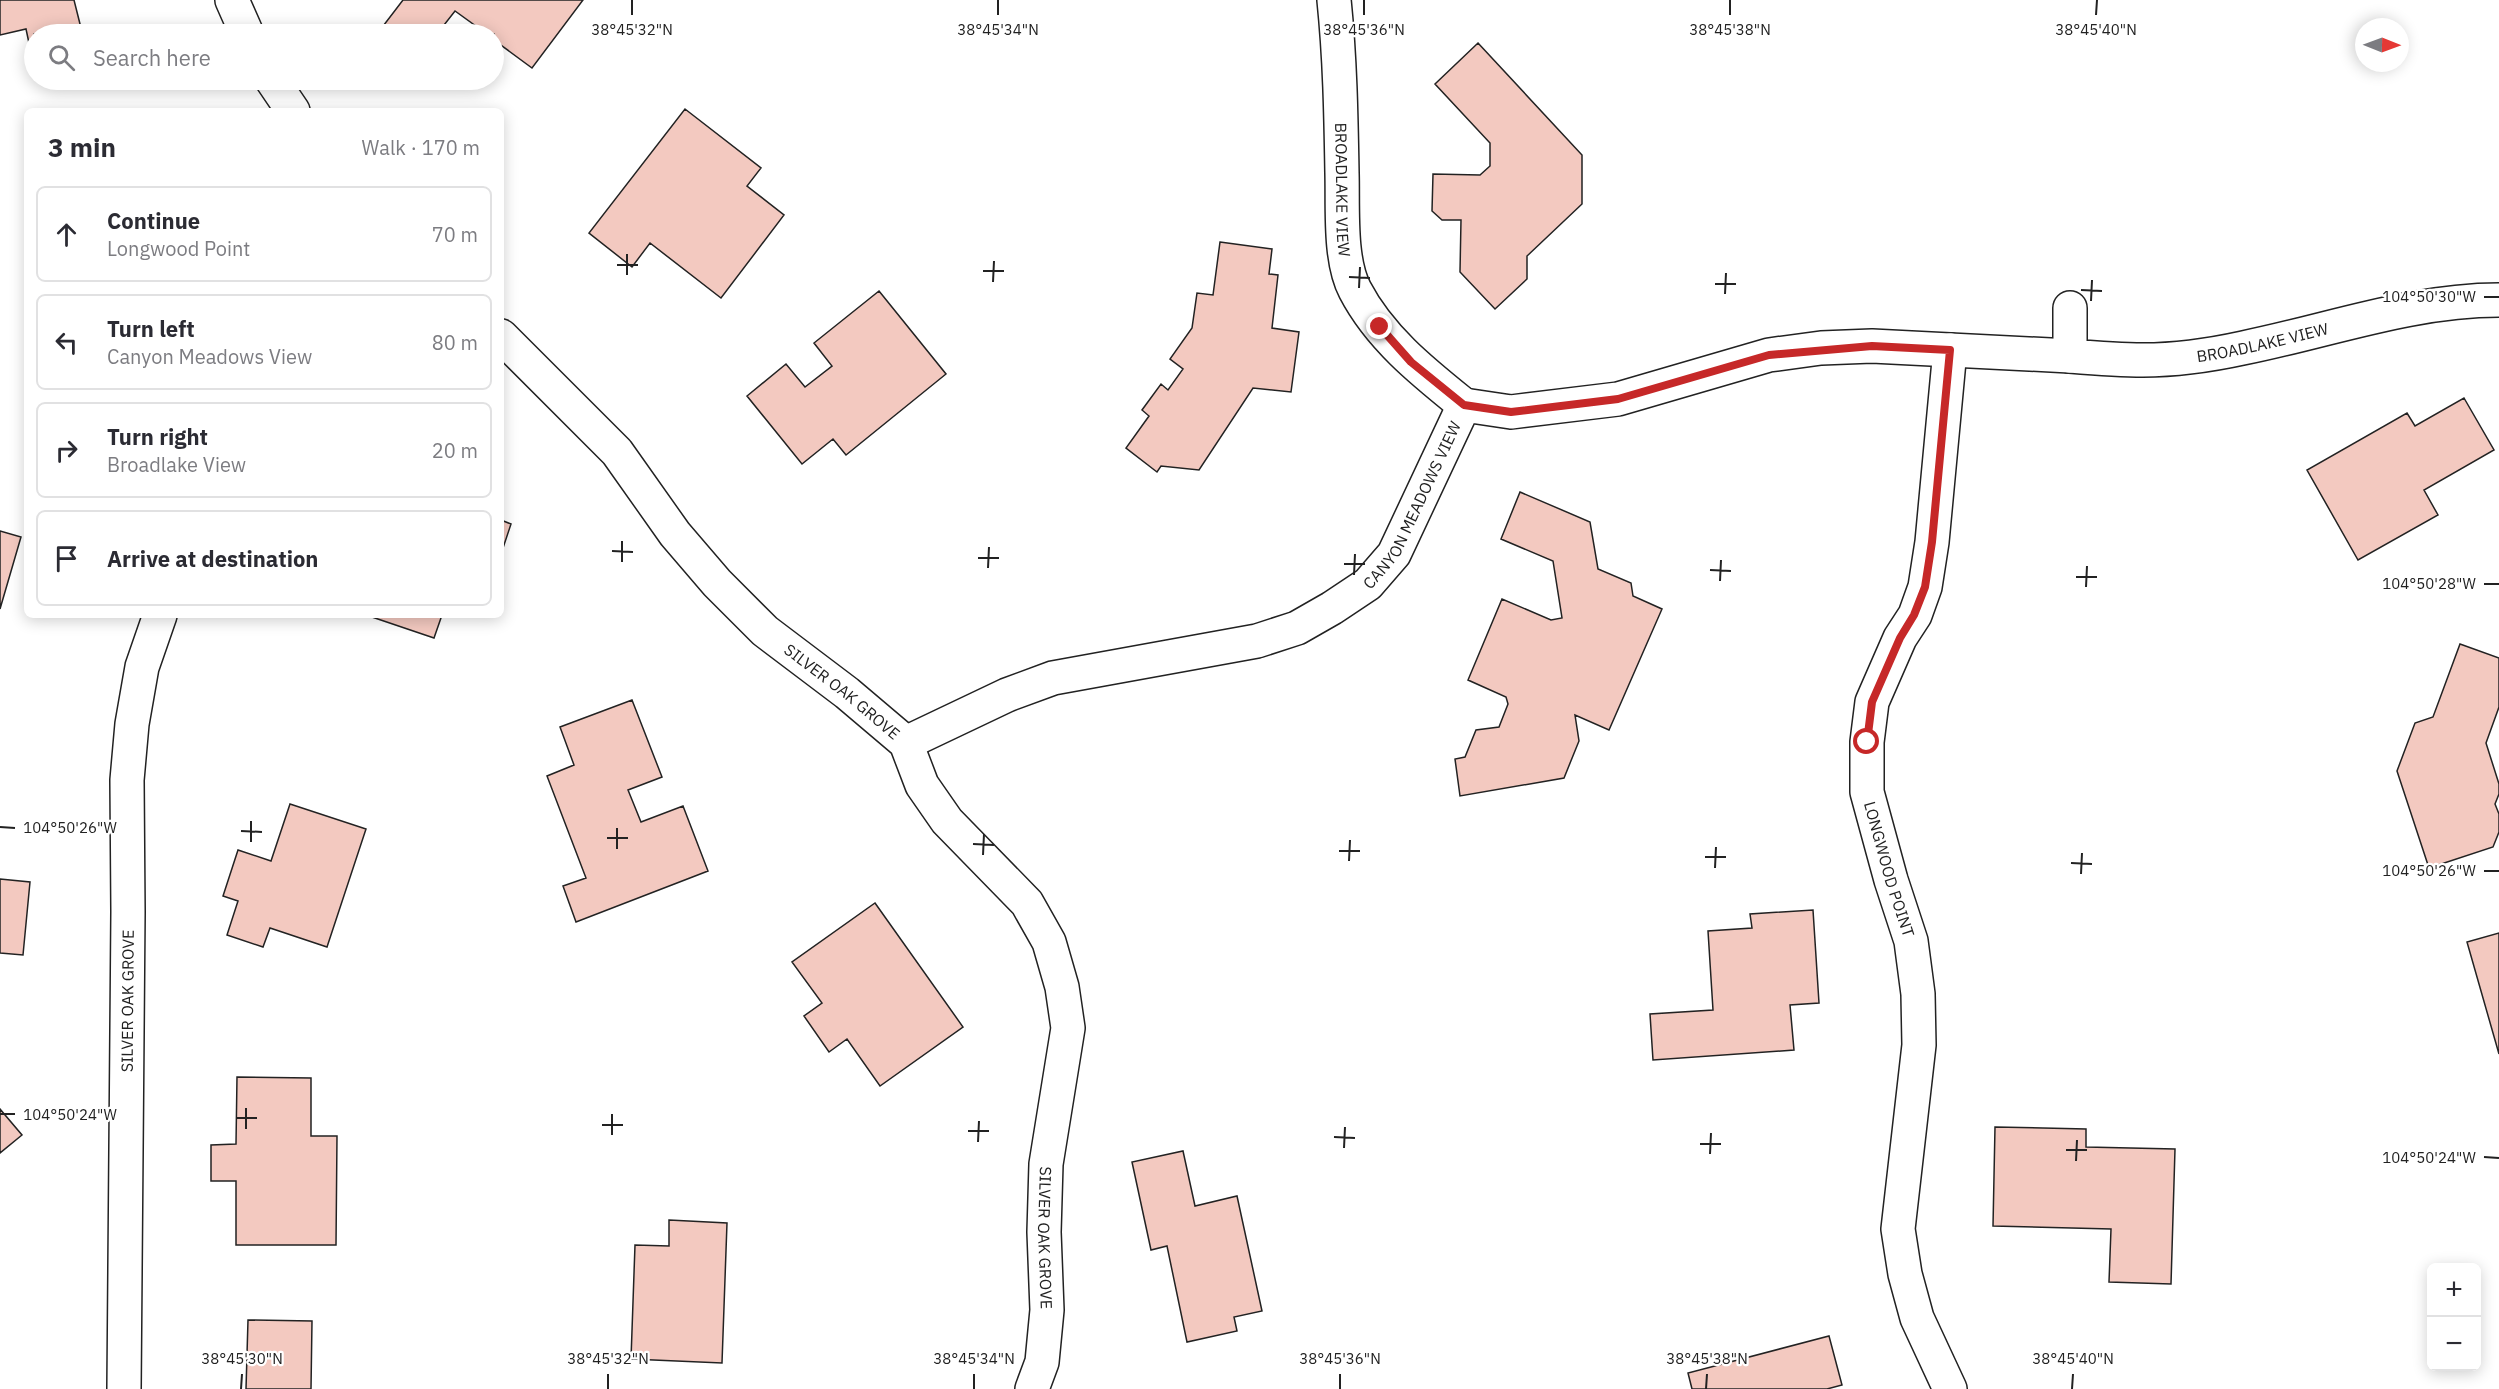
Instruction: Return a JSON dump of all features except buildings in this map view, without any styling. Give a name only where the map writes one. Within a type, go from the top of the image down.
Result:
[{"type":"street","points":[[232,0],[243,24]]},
{"type":"street","name":"BROADLAKE VIEW","points":[[1334,0],[1339,47],[1343,244],[1354,289],[1380,327],[1411,362],[1464,405]]},
{"type":"street","points":[[279,90],[291,108]]},
{"type":"street","name":"BROADLAKE VIEW","points":[[2070,356],[2144,360],[2193,356],[2300,336],[2408,309],[2471,300],[2499,300]]},
{"type":"street","points":[[2070,308],[2070,356]]},
{"type":"street","name":"SILVER OAK GROVE","points":[[504,339],[617,452],[675,534],[717,583],[765,631],[847,693],[906,743],[922,785],[946,821],[1027,903],[1049,942],[1062,987],[1068,1028],[1046,1164],[1044,1232],[1047,1310],[1042,1362],[1032,1389]]},
{"type":"street","name":"CANYON MEADOWS VIEW","points":[[906,743],[1007,695],[1053,678],[1257,641],[1297,628],[1332,608],[1368,584],[1394,554],[1464,405],[1511,412],[1618,399],[1769,355],[1821,348],[1872,346],[2070,356]]},
{"type":"street","name":"LONGWOOD POINT","points":[[1950,350],[1932,542],[1925,587],[1872,702],[1867,742],[1867,792],[1891,880],[1911,941],[1918,994],[1919,1045],[1898,1229],[1905,1274],[1917,1318],[1950,1389]]},
{"type":"street","name":"SILVER OAK GROVE","points":[[124,1389],[127,780],[132,724],[142,667],[159,618]]},
{"type":"route","points":[[1380,327],[1411,362],[1464,405],[1511,412],[1618,399],[1769,355],[1821,348],[1872,346],[1950,350],[1932,542],[1925,587],[1872,702],[1867,742]]}]
